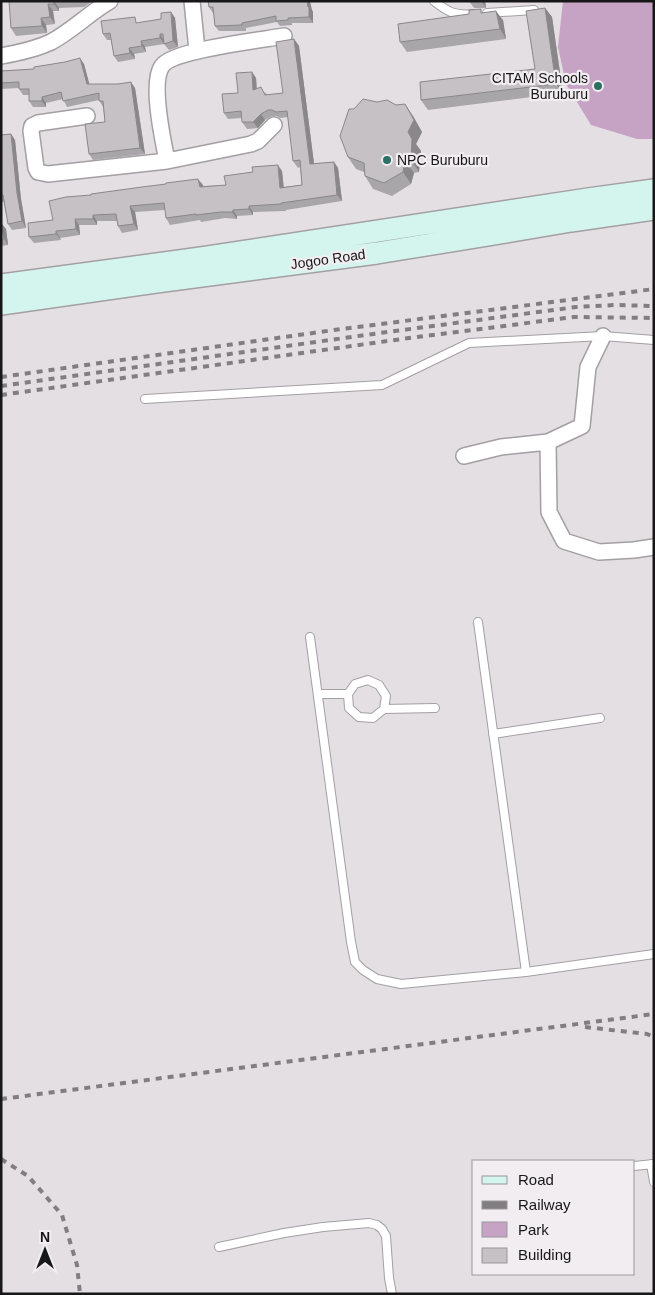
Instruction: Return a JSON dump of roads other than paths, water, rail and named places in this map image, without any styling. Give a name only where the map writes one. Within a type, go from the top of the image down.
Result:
[{"type":"main road","name":"Jogoo Road","points":[[1,285],[201,258],[654,190]]},
{"type":"main road","name":"Jogoo Road","points":[[1,304],[377,253],[654,209]]},
{"type":"street","points":[[1,56],[24,52],[51,42],[110,1]]},
{"type":"street","points":[[192,1],[197,50]]},
{"type":"street","points":[[167,161],[158,103],[157,86],[161,66],[165,62],[197,50],[284,36]]},
{"type":"street","points":[[87,116],[38,123],[32,126],[33,149],[38,172],[48,174],[167,161],[250,144],[258,141],[274,125]]},
{"type":"street","points":[[464,456],[501,447],[548,442],[582,426],[588,367],[603,336]]},
{"type":"street","points":[[548,442],[550,512],[564,541],[599,552],[654,547]]},
{"type":"lane","points":[[434,1],[446,10],[465,15],[534,10]]},
{"type":"lane","points":[[145,399],[382,386],[469,342],[603,336],[654,340]]},
{"type":"lane","points":[[478,622],[526,972]]},
{"type":"lane","points":[[310,636],[355,962],[363,970],[377,979],[401,984],[526,972],[654,954]]},
{"type":"lane","points":[[368,680],[379,685],[386,696],[384,708],[373,718],[359,717],[349,708],[348,694],[355,684],[368,680]]},
{"type":"lane","points":[[318,694],[348,694]]},
{"type":"lane","points":[[384,708],[435,708]]},
{"type":"lane","points":[[493,734],[600,718]]},
{"type":"lane","points":[[635,1166],[652,1164],[654,1182]]},
{"type":"lane","points":[[219,1247],[284,1233],[324,1227],[369,1223],[377,1225],[386,1236],[392,1294]]},
{"type":"railway","points":[[1,377],[334,330],[654,289]]},
{"type":"railway","points":[[1,386],[576,307],[654,306]]},
{"type":"railway","points":[[1,395],[574,317],[654,318]]},
{"type":"railway","points":[[1,1099],[654,1014]]},
{"type":"railway","points":[[585,1027],[647,1034],[654,1037]]},
{"type":"railway","points":[[1,1159],[28,1176],[62,1215],[77,1265],[80,1294]]},
{"type":"place","name":"CITAM Schools Buruburu","points":[[598,86]]},
{"type":"place","name":"NPC Buruburu","points":[[387,160]]}]
